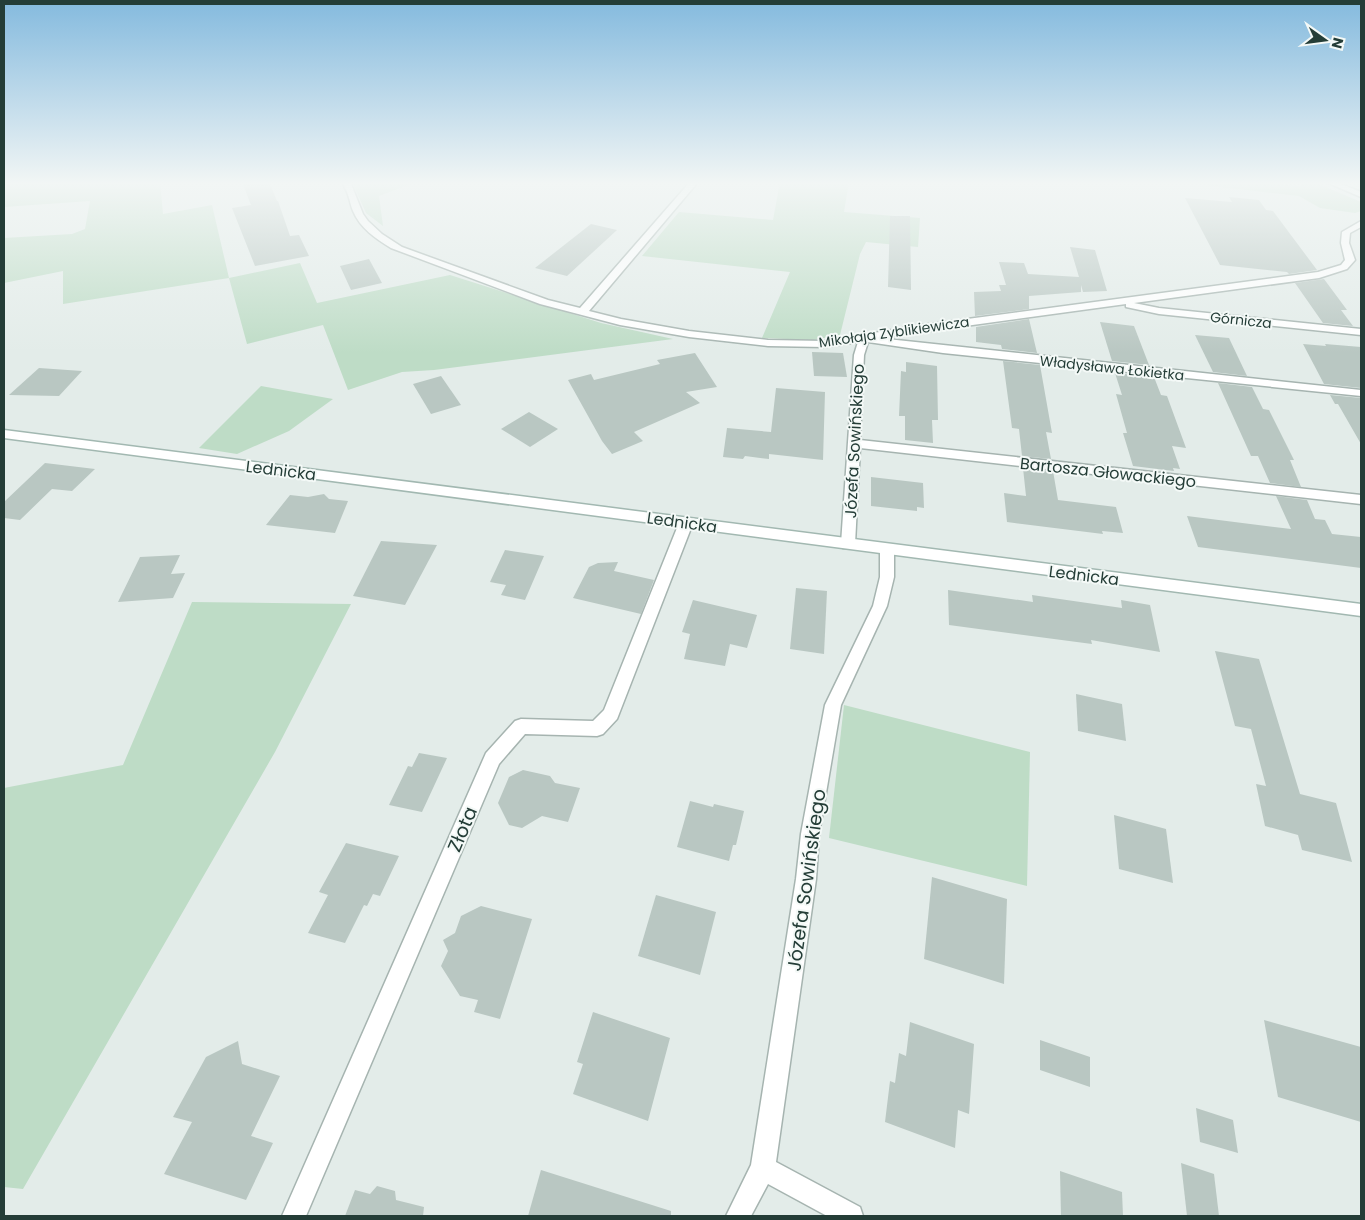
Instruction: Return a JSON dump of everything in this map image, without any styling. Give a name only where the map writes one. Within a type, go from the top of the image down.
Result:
[{"type":"street","name":"Mikołaja Zyblikiewicza","points":[[383,239],[399,249],[544,302],[620,322],[768,343],[825,344],[922,328],[1122,303],[1310,276],[1344,267],[1350,260],[1345,239]]},
{"type":"street","points":[[582,312],[645,239]]},
{"type":"street","name":"Górnicza","points":[[1122,303],[1159,312],[1361,332]]},
{"type":"street","name":"Władysława Łokietka","points":[[864,339],[943,350],[1361,393]]},
{"type":"street","name":"Józefa Sowińskiego","points":[[848,544],[858,355],[864,339]]},
{"type":"street","name":"Lednicka","points":[[4,434],[1361,610]]},
{"type":"street","name":"Bartosza Głowackiego","points":[[854,443],[1361,500]]},
{"type":"street","name":"Złota","points":[[294,1216],[492,759],[521,726],[597,729],[611,714],[686,523]]},
{"type":"street","name":"Józefa Sowińskiego","points":[[738,1216],[763,1168],[806,880],[810,834],[832,705],[880,606],[887,577],[887,549]]},
{"type":"street","points":[[763,1168],[851,1216]]},
{"type":"green space","points":[[4,239],[220,239],[229,278],[63,304],[63,271],[4,283]]},
{"type":"green space","points":[[656,239],[919,239],[918,247],[866,242],[860,254],[840,335],[813,340],[762,338],[790,272],[642,256]]},
{"type":"green space","points":[[300,263],[317,303],[450,275],[601,323],[673,339],[434,370],[402,372],[348,390],[323,325],[247,344],[229,278]]},
{"type":"green space","points":[[261,386],[333,399],[289,431],[237,454],[199,448]]},
{"type":"green space","points":[[192,602],[351,604],[275,752],[23,1189],[4,1187],[4,788],[123,765]]},
{"type":"green space","points":[[844,705],[1030,752],[1027,886],[829,838]]},
{"type":"building","points":[[244,239],[301,239],[309,256],[255,266]]},
{"type":"building","points":[[572,239],[607,239],[567,276],[535,268]]},
{"type":"building","points":[[889,239],[910,239],[911,290],[888,287]]},
{"type":"building","points":[[1206,239],[1294,239],[1317,270],[1289,274],[1287,272],[1220,265]]},
{"type":"building","points":[[1070,247],[1095,250],[1107,291],[1083,292],[1081,285],[1081,292],[1029,296],[1029,309],[975,316],[974,292],[1001,291],[999,285],[1006,285],[999,262],[1024,263],[1028,274],[1079,277]]},
{"type":"building","points":[[369,259],[382,283],[351,290],[340,266]]},
{"type":"building","points":[[1324,279],[1347,310],[1341,310],[1353,326],[1323,323],[1295,283]]},
{"type":"building","points":[[1029,319],[1037,353],[1002,349],[1001,345],[976,342],[976,327]]},
{"type":"building","points":[[1100,322],[1134,326],[1149,365],[1112,361]]},
{"type":"building","points":[[1195,335],[1229,338],[1247,376],[1213,372]]},
{"type":"building","points":[[1303,344],[1361,347],[1361,388],[1324,384]]},
{"type":"building","points":[[812,352],[843,353],[847,377],[814,376]]},
{"type":"building","points":[[695,353],[717,387],[686,392],[700,403],[634,432],[643,441],[612,454],[602,441],[568,380],[591,374],[594,380],[660,364],[657,360]]},
{"type":"building","points":[[1003,361],[1040,365],[1052,433],[1046,432],[1051,459],[1022,456],[1019,429],[1012,428]]},
{"type":"building","points":[[906,362],[937,366],[938,420],[932,420],[933,443],[905,440],[905,416],[899,416],[901,371],[906,372]]},
{"type":"building","points":[[39,368],[82,371],[59,396],[9,395]]},
{"type":"building","points":[[1115,373],[1154,377],[1161,395],[1167,396],[1186,448],[1172,446],[1180,469],[1173,468],[1174,471],[1133,466],[1123,433],[1127,433],[1116,394],[1122,395]]},
{"type":"building","points":[[441,376],[461,405],[431,414],[413,384]]},
{"type":"building","points":[[1218,383],[1252,387],[1263,409],[1269,410],[1294,460],[1290,460],[1301,487],[1270,483],[1258,456],[1251,456]]},
{"type":"building","points":[[776,388],[825,392],[823,460],[769,454],[769,459],[745,456],[743,459],[723,457],[727,428],[771,432]]},
{"type":"building","points":[[1330,395],[1361,398],[1361,444],[1338,404],[1335,404]]},
{"type":"building","points":[[529,412],[558,429],[530,447],[501,429]]},
{"type":"building","points":[[45,463],[95,469],[72,491],[52,489],[20,520],[4,518],[4,502]]},
{"type":"building","points":[[1023,468],[1053,471],[1058,500],[1116,507],[1123,533],[1102,531],[1103,534],[1007,522],[1004,493],[1026,496]]},
{"type":"building","points":[[871,477],[923,483],[924,508],[917,507],[917,511],[871,506]]},
{"type":"building","points":[[324,494],[329,499],[348,501],[335,533],[266,525],[290,495],[308,497]]},
{"type":"building","points":[[1276,496],[1307,500],[1315,519],[1325,520],[1332,534],[1361,537],[1361,568],[1198,547],[1187,516],[1291,529]]},
{"type":"building","points":[[381,541],[437,545],[405,605],[353,596]]},
{"type":"building","points":[[505,550],[544,556],[525,600],[501,595],[506,585],[490,582]]},
{"type":"building","points":[[180,555],[171,574],[185,573],[173,598],[118,602],[140,557]]},
{"type":"building","points":[[618,562],[614,571],[654,580],[641,614],[573,598],[589,567],[598,563]]},
{"type":"building","points":[[796,588],[827,591],[824,654],[790,649]]},
{"type":"building","points":[[948,590],[1033,602],[1032,595],[1122,608],[1121,600],[1150,605],[1160,652],[1091,640],[1092,644],[949,625]]},
{"type":"building","points":[[693,600],[757,615],[747,648],[730,644],[725,666],[684,659],[690,634],[682,632]]},
{"type":"building","points":[[1215,651],[1259,659],[1300,794],[1336,803],[1352,862],[1302,850],[1298,835],[1265,826],[1256,784],[1266,786],[1251,729],[1235,726]]},
{"type":"building","points":[[1076,694],[1122,704],[1126,741],[1078,731]]},
{"type":"building","points":[[419,753],[447,758],[422,812],[389,805],[408,766],[412,767]]},
{"type":"building","points":[[523,770],[550,776],[555,783],[580,788],[568,822],[542,816],[522,828],[509,825],[498,803],[509,777]]},
{"type":"building","points":[[690,801],[713,807],[714,804],[744,811],[736,845],[733,845],[729,861],[677,847]]},
{"type":"building","points":[[1114,815],[1166,829],[1173,883],[1119,869]]},
{"type":"building","points":[[346,843],[399,856],[380,896],[373,894],[367,906],[364,905],[345,943],[308,933],[328,895],[319,892]]},
{"type":"building","points":[[932,877],[1007,899],[1004,984],[924,959]]},
{"type":"building","points":[[656,895],[716,912],[700,975],[638,956]]},
{"type":"building","points":[[481,906],[532,919],[500,1019],[474,1012],[478,1000],[460,996],[441,966],[448,951],[443,940],[455,933],[461,916]]},
{"type":"building","points":[[593,1012],[670,1038],[648,1121],[573,1094],[583,1064],[577,1062]]},
{"type":"building","points":[[1264,1020],[1361,1047],[1361,1122],[1278,1097]]},
{"type":"building","points":[[910,1022],[974,1044],[969,1114],[958,1110],[955,1148],[885,1122],[890,1081],[895,1083],[899,1053],[906,1056]]},
{"type":"building","points":[[1040,1040],[1090,1057],[1090,1087],[1040,1070]]},
{"type":"building","points":[[238,1041],[242,1064],[280,1076],[251,1136],[273,1143],[246,1200],[164,1174],[192,1122],[173,1117],[206,1057]]},
{"type":"building","points":[[1196,1108],[1233,1120],[1238,1153],[1200,1142]]},
{"type":"building","points":[[1181,1163],[1214,1174],[1219,1216],[1187,1216]]},
{"type":"building","points":[[541,1170],[671,1211],[671,1216],[528,1216]]},
{"type":"building","points":[[1060,1171],[1122,1192],[1123,1216],[1061,1216]]},
{"type":"building","points":[[377,1186],[395,1191],[396,1200],[424,1207],[423,1216],[345,1216],[355,1190],[370,1194]]}]
